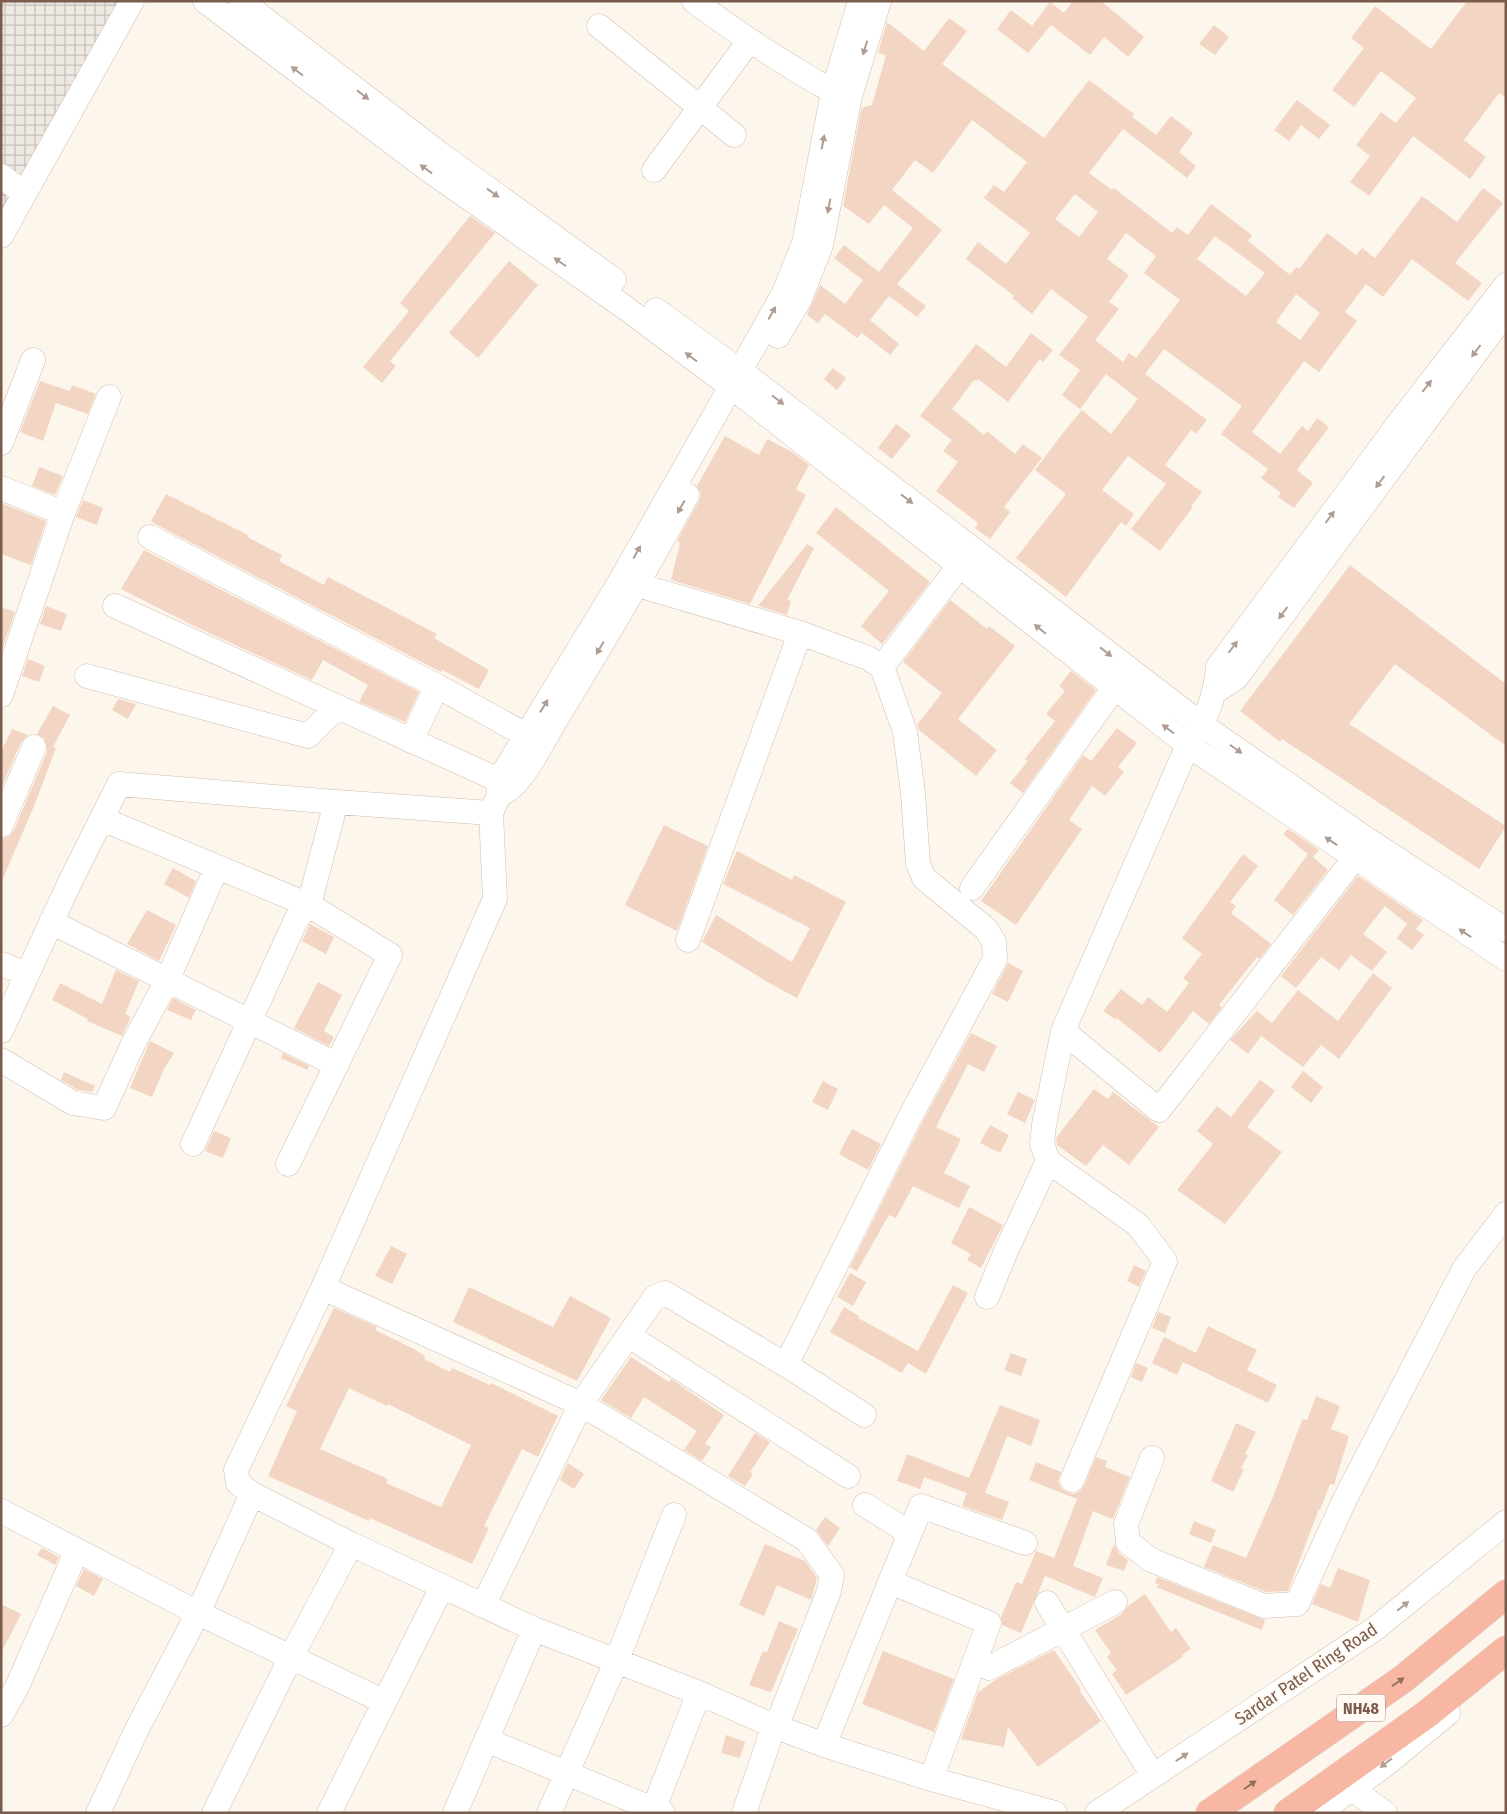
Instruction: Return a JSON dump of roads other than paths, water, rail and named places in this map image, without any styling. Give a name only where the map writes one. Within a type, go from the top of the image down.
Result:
[{"type":"highway","name":"NH48","points":[[1210,1813],[1403,1679],[1506,1594]]},
{"type":"highway","name":"NH48","points":[[1288,1813],[1428,1714],[1506,1650]]},
{"type":"street","points":[[1,236],[132,1]]},
{"type":"street","points":[[204,1],[426,168],[627,309],[741,383],[960,565],[1188,745],[1362,849],[1506,930]]},
{"type":"street","points":[[241,1],[741,383],[1202,725],[1506,960]]},
{"type":"street","points":[[694,1],[749,41],[842,94]]},
{"type":"street","points":[[501,793],[630,582],[741,383],[800,299],[821,245],[842,94],[860,1]]},
{"type":"street","points":[[842,94],[878,1]]},
{"type":"street","points":[[599,26],[699,108],[734,134]]},
{"type":"street","points":[[654,170],[749,41]]},
{"type":"street","points":[[1,176],[24,192]]},
{"type":"street","points":[[1072,1480],[1165,1261],[1138,1225],[1048,1161],[1042,1144],[1044,1125],[1063,1031],[1188,745],[1202,725],[1216,691],[1218,668],[1495,318],[1506,284]]},
{"type":"street","points":[[1,443],[33,360]]},
{"type":"street","points":[[1,695],[63,512],[109,397]]},
{"type":"street","points":[[1,488],[63,512]]},
{"type":"street","points":[[150,537],[437,686],[526,735]]},
{"type":"street","points":[[882,667],[960,565]]},
{"type":"street","points":[[630,582],[800,633],[868,658],[882,667],[889,681],[905,732],[913,793],[918,864],[924,878],[986,929],[994,942],[996,959],[912,1115],[786,1364]]},
{"type":"street","points":[[630,582],[526,735],[501,793],[495,899],[324,1288],[236,1470],[238,1484],[252,1494],[351,1544],[483,1606],[534,1629],[699,1693],[774,1726],[824,1745],[931,1779],[1055,1813]]},
{"type":"street","points":[[115,606],[411,740],[501,793]]},
{"type":"street","points":[[688,940],[800,633]]},
{"type":"street","points":[[87,676],[308,736],[337,707]]},
{"type":"street","points":[[411,740],[437,686]]},
{"type":"street","points":[[972,888],[1114,688]]},
{"type":"street","points":[[1,825],[34,747]]},
{"type":"street","points":[[1,1031],[120,784],[336,802],[501,793]]},
{"type":"street","points":[[193,1144],[297,918],[309,905],[336,802]]},
{"type":"street","points":[[102,818],[309,905],[390,955],[288,1164]]},
{"type":"street","points":[[1063,1031],[1159,1110],[1362,849]]},
{"type":"street","points":[[1,1060],[73,1103],[104,1108],[132,1044],[166,981],[217,867]]},
{"type":"street","points":[[52,922],[166,981],[337,1065]]},
{"type":"street","points":[[1,964],[27,974]]},
{"type":"street","points":[[987,1298],[1048,1161]]},
{"type":"street","points":[[1152,1458],[1126,1524],[1128,1542],[1151,1560],[1264,1606],[1297,1604],[1345,1499],[1464,1269],[1506,1214]]},
{"type":"street","points":[[324,1288],[582,1404],[807,1540],[832,1575],[822,1608],[781,1715],[774,1726],[744,1813]]},
{"type":"street","points":[[483,1606],[582,1404],[655,1297],[665,1293],[786,1364],[864,1416]]},
{"type":"street","points":[[630,1336],[848,1476]]},
{"type":"street","points":[[107,1810],[136,1729],[198,1613],[252,1494]]},
{"type":"street","points":[[865,1505],[910,1533]]},
{"type":"street","points":[[824,1745],[921,1506],[1025,1543]]},
{"type":"street","points":[[1,1511],[198,1613],[383,1701]]},
{"type":"street","points":[[549,1813],[616,1662],[674,1515]]},
{"type":"street","name":"Sardar Patel Ring Road","points":[[1097,1813],[1376,1628],[1506,1522]]},
{"type":"street","points":[[214,1813],[291,1657],[351,1544]]},
{"type":"street","points":[[1,1715],[17,1687],[77,1550]]},
{"type":"street","points":[[890,1582],[989,1623],[931,1779]]},
{"type":"street","points":[[329,1813],[383,1701],[442,1587]]},
{"type":"street","points":[[989,1668],[1115,1602]]},
{"type":"street","points":[[1047,1603],[1153,1776]]},
{"type":"street","points":[[454,1813],[534,1629]]},
{"type":"street","points":[[1318,1813],[1385,1765],[1506,1666]]},
{"type":"street","points":[[486,1740],[656,1812],[699,1693]]},
{"type":"street","points":[[1352,1788],[1385,1813]]}]
